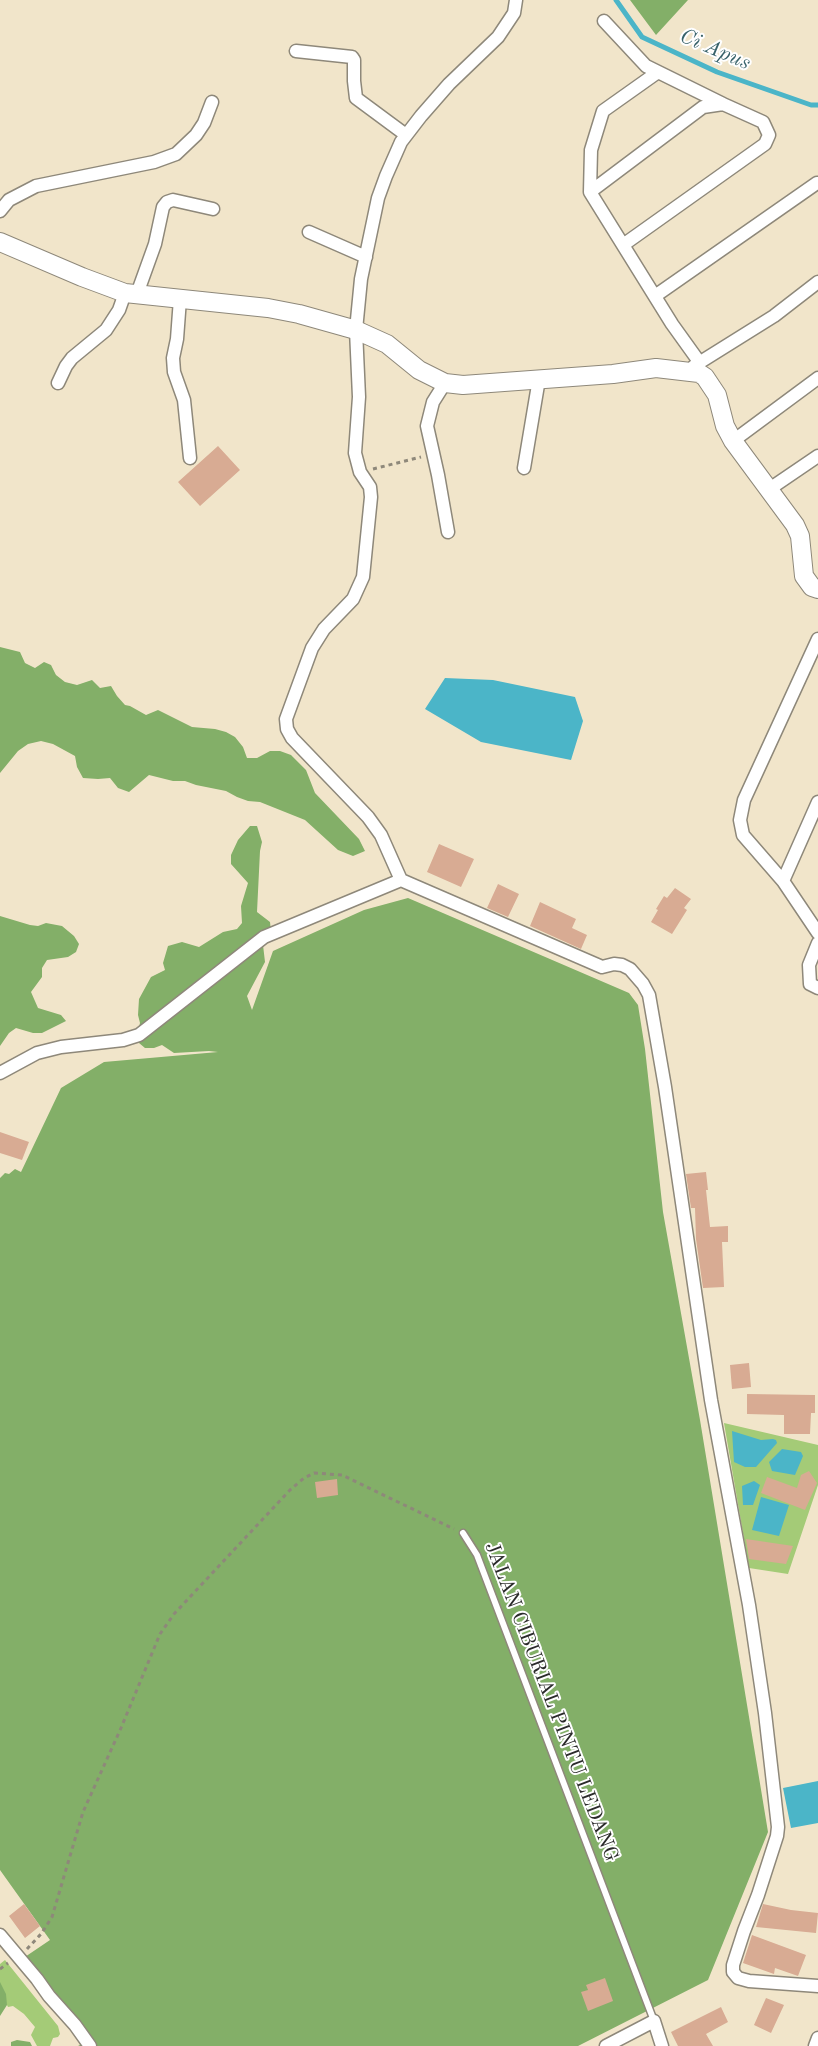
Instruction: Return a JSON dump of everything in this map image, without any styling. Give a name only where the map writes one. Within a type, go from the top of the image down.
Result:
[{"type":"street","points":[[516,0],[514,13],[498,37],[449,84],[406,135],[394,155],[378,198],[361,279],[356,330],[359,397],[355,453],[360,472],[370,487],[371,497],[363,577],[353,598],[324,629],[312,648],[286,719],[287,729],[292,738],[307,755],[368,817],[382,836],[401,880],[602,967],[622,964],[630,969],[643,984],[649,995],[665,1087],[711,1400],[749,1604],[765,1713],[778,1827],[777,1836],[758,1895],[741,1939],[733,1965],[733,1972],[738,1978],[750,1981],[818,1986]]},
{"type":"street","points":[[604,21],[646,66],[763,122],[769,135],[765,144],[623,245]]},
{"type":"street","points":[[296,51],[352,57],[354,60],[356,98],[406,135]]},
{"type":"street","points":[[658,72],[603,111],[591,150],[590,192],[672,324],[692,366],[705,377],[713,389],[722,408],[726,426],[733,441],[795,525],[800,536],[804,576],[806,581],[818,590]]},
{"type":"street","points":[[0,211],[9,200],[36,186],[154,162],[176,154],[196,135],[204,123],[212,102]]},
{"type":"street","points":[[590,192],[703,107],[723,104]]},
{"type":"street","points":[[655,296],[817,183]]},
{"type":"street","points":[[58,383],[72,358],[106,330],[131,294],[155,244],[163,207],[167,202],[172,200],[213,209]]},
{"type":"street","points":[[309,232],[366,257]]},
{"type":"street","points":[[0,242],[82,277],[131,294],[268,308],[300,314],[356,330],[387,344],[419,370],[445,383],[464,385],[692,366],[774,316],[818,282]]},
{"type":"street","points":[[180,299],[177,339],[173,358],[174,372],[184,400],[190,458]]},
{"type":"street","points":[[733,441],[818,378]]},
{"type":"street","points":[[524,468],[539,379]]},
{"type":"street","points":[[445,383],[432,402],[427,426],[448,532]]},
{"type":"street","points":[[768,490],[818,456]]},
{"type":"street","points":[[818,639],[744,800],[740,820],[743,835],[783,881],[818,934]]},
{"type":"street","points":[[783,881],[818,802]]},
{"type":"street","points":[[0,1073],[19,1062],[45,1051],[84,1043],[123,1040],[139,1035],[264,937],[401,880]]},
{"type":"street","points":[[818,943],[809,965],[810,984],[818,988]]},
{"type":"street","points":[[0,1935],[75,2025],[90,2046]]},
{"type":"street","points":[[606,2046],[654,2021]]},
{"type":"street","name":"JALAN CIBURIAL PINTU LEDANG","points":[[654,2021],[662,2046]]},
{"type":"street","points":[[815,2046],[818,2038]]},
{"type":"lane","name":"JALAN CIBURIAL PINTU LEDANG","points":[[463,1533],[477,1555],[654,2021]]},
{"type":"path","points":[[360,472],[434,454]]},
{"type":"path","name":"JALAN CIBURIAL PINTU LEDANG","points":[[18,1955],[41,1934],[52,1917],[83,1812],[121,1728],[160,1634],[174,1614],[290,1490],[304,1478],[314,1473],[342,1474],[463,1533]]},
{"type":"green space","points":[[630,0],[688,0],[656,35]]},
{"type":"green space","points":[[0,647],[20,652],[25,663],[35,668],[44,662],[51,665],[56,675],[65,682],[77,685],[92,680],[100,688],[111,686],[125,705],[146,715],[158,710],[192,727],[226,732],[235,737],[243,747],[247,758],[257,758],[270,751],[280,751],[291,755],[306,770],[315,793],[359,839],[365,851],[353,856],[338,850],[305,820],[260,802],[248,801],[237,797],[226,791],[149,775],[129,792],[118,788],[110,778],[83,778],[77,767],[75,756],[53,744],[41,741],[28,744],[18,751],[0,773]]},
{"type":"green space","points":[[250,826],[257,826],[262,842],[257,912],[270,922],[271,931],[263,945],[265,962],[247,996],[252,1010],[273,951],[364,910],[408,898],[629,993],[638,1005],[645,1049],[663,1212],[700,1420],[768,1832],[708,1980],[578,2046],[78,2046],[80,2045],[77,2031],[19,1961],[50,1940],[0,1870],[0,1178],[5,1173],[9,1174],[15,1169],[21,1172],[61,1088],[104,1062],[218,1052],[174,1053],[162,1045],[154,1048],[145,1048],[133,1038],[138,1031],[140,1023],[138,1015],[139,999],[151,977],[165,970],[163,963],[168,946],[182,942],[199,947],[223,932],[237,929],[242,923],[241,906],[248,883],[231,864],[231,855],[238,840]]},
{"type":"green space","points":[[0,916],[30,925],[38,926],[46,923],[62,926],[74,936],[79,944],[76,952],[68,957],[47,960],[42,968],[42,977],[31,992],[38,1008],[61,1015],[66,1021],[42,1033],[33,1033],[16,1028],[9,1033],[0,1046]]},
{"type":"green space","points":[[724,1423],[818,1445],[818,1485],[788,1574],[749,1568]]},
{"type":"green space","points":[[5,1960],[58,2026],[60,2034],[58,2037],[53,2038],[50,2046],[37,2046],[31,2035],[35,2027],[24,2014],[13,2006],[8,2007],[0,1991],[0,1964]]},
{"type":"green space","points":[[0,1982],[6,1994],[7,2005],[0,2016]]},
{"type":"green space","points":[[17,2040],[30,2042],[32,2046],[11,2046],[11,2042]]},
{"type":"water","points":[[445,678],[493,680],[575,697],[583,721],[571,760],[481,742],[425,709]]},
{"type":"water","points":[[732,1431],[761,1440],[773,1439],[777,1443],[756,1467],[745,1467],[734,1462]]},
{"type":"water","points":[[782,1449],[801,1452],[803,1456],[795,1475],[772,1471],[769,1462]]},
{"type":"water","points":[[754,1481],[760,1485],[753,1505],[743,1505],[742,1486]]},
{"type":"water","points":[[761,1497],[789,1505],[779,1536],[752,1530]]},
{"type":"water","points":[[818,1781],[818,1823],[791,1828],[783,1788]]},
{"type":"building","points":[[218,446],[240,470],[200,506],[178,482]]},
{"type":"building","points":[[439,844],[474,859],[461,887],[427,872]]},
{"type":"building","points":[[498,884],[519,894],[508,917],[487,908]]},
{"type":"building","points":[[675,888],[691,899],[684,908],[687,910],[672,934],[651,922],[664,896],[667,898]]},
{"type":"building","points":[[540,902],[576,919],[572,928],[587,935],[581,949],[530,926]]},
{"type":"building","points":[[0,1132],[29,1142],[22,1160],[0,1153]]},
{"type":"building","points":[[706,1172],[710,1227],[728,1226],[728,1242],[722,1242],[724,1287],[703,1288],[696,1239],[695,1208],[691,1208],[686,1174]]},
{"type":"building","points":[[749,1363],[751,1387],[732,1389],[730,1365]]},
{"type":"building","points":[[747,1394],[815,1395],[815,1413],[811,1413],[810,1434],[784,1434],[784,1415],[747,1414]]},
{"type":"building","points":[[809,1471],[817,1483],[805,1510],[761,1493],[767,1477],[797,1488],[801,1475]]},
{"type":"building","points":[[337,1479],[338,1495],[317,1498],[315,1482]]},
{"type":"building","points":[[746,1539],[793,1546],[786,1564],[749,1559]]},
{"type":"building","points":[[24,1904],[40,1926],[25,1938],[9,1916]]},
{"type":"building","points":[[763,1904],[818,1913],[816,1933],[756,1927]]},
{"type":"building","points":[[752,1935],[806,1955],[798,1976],[775,1968],[774,1974],[743,1963]]},
{"type":"building","points":[[605,1978],[613,2001],[588,2011],[581,1992],[588,1990],[586,1985]]},
{"type":"building","points":[[766,1998],[784,2005],[771,2033],[754,2025]]},
{"type":"building","points":[[721,2007],[728,2022],[706,2034],[713,2046],[678,2046],[671,2032]]},
{"type":"waterway","name":"Ci Apus","points":[[616,0],[642,37],[717,72],[811,105],[818,105]]}]
